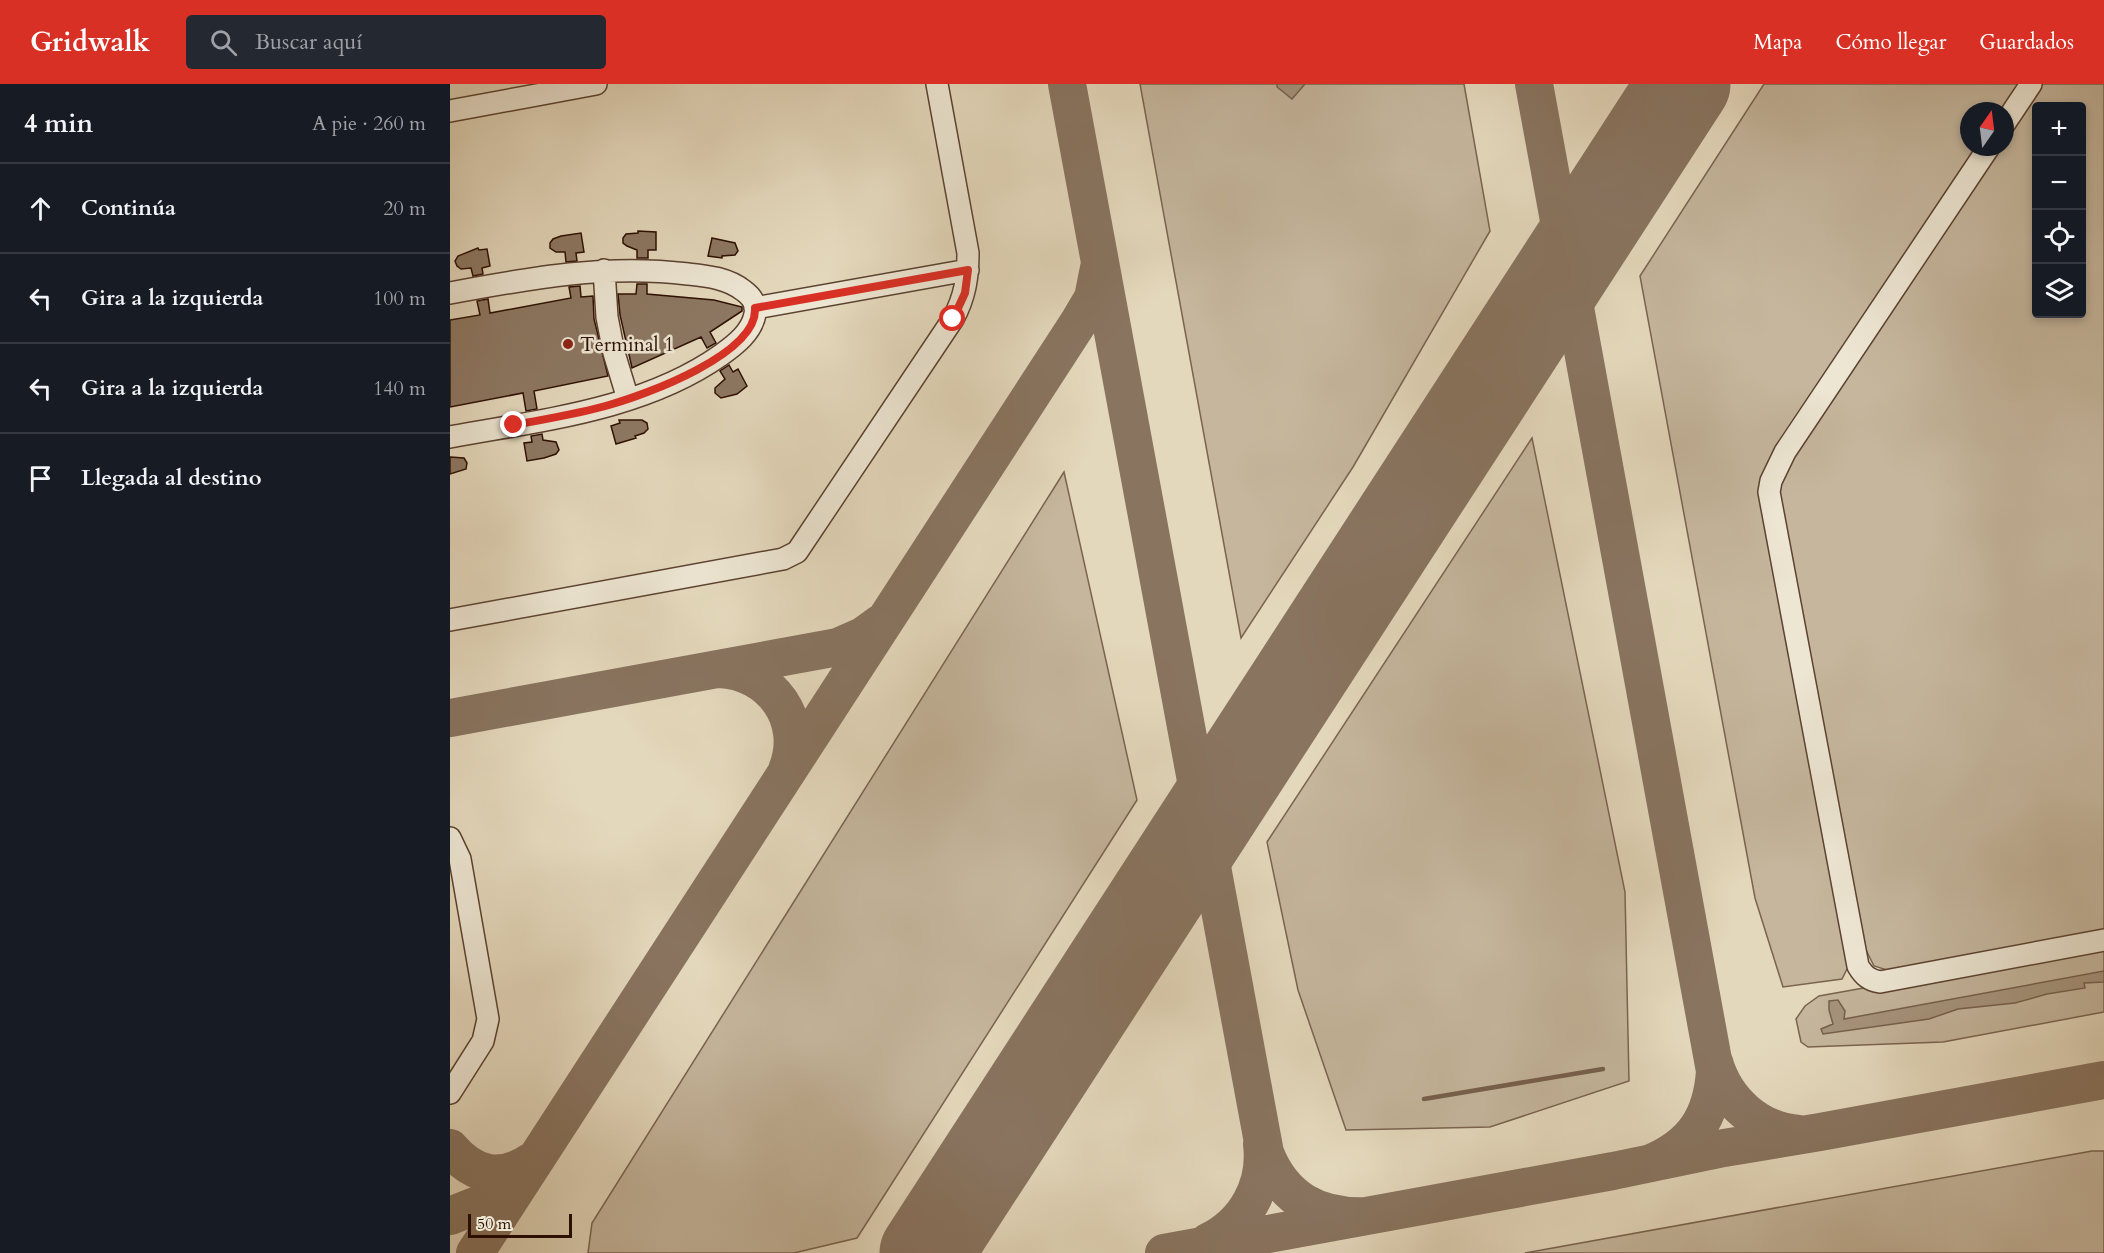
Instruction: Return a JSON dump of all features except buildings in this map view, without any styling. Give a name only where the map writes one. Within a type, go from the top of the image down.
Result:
[{"type":"lane","points":[[450,111],[596,84]]},
{"type":"lane","points":[[450,620],[783,559],[797,552],[953,319],[965,293],[968,270],[965,235],[937,84]]},
{"type":"lane","points":[[2014,110],[2031,84]]},
{"type":"lane","points":[[1983,156],[1785,452],[1773,475],[1769,492],[1858,966],[1863,974],[1870,981],[1881,982],[2104,940]]},
{"type":"lane","points":[[450,293],[539,277],[604,270],[668,272],[706,276],[726,281],[747,293],[755,308],[753,321],[736,344],[709,364],[685,376],[628,399],[567,415],[450,437]]},
{"type":"lane","points":[[604,270],[607,317],[628,399]]},
{"type":"lane","points":[[755,308],[968,270]]},
{"type":"lane","points":[[450,838],[460,859],[488,1019],[483,1041],[450,1093]]},
{"type":"shaded area","points":[[1140,84],[1464,84],[1490,231],[1353,467],[1241,638]]},
{"type":"shaded area","points":[[1277,84],[1305,84],[1292,99],[1277,87]]},
{"type":"shaded area","points":[[1764,84],[2019,84],[2007,102],[1960,102],[1960,156],[1971,156],[1770,458],[1761,489],[1851,961],[1842,979],[1783,987],[1755,898],[1640,276]]},
{"type":"shaded area","points":[[2037,84],[2104,84],[2104,931],[1890,971],[1874,966],[1861,940],[1776,503],[1787,455],[1989,156],[2014,156],[2014,118]]},
{"type":"shaded area","points":[[1532,438],[1625,892],[1629,1081],[1490,1127],[1346,1130],[1298,990],[1267,842]]},
{"type":"shaded area","points":[[1064,472],[1137,800],[857,1238],[794,1253],[588,1253],[592,1223]]},
{"type":"shaded area","points":[[2104,945],[2104,1012],[1943,1042],[1808,1047],[1801,1042],[1796,1019],[1805,1006],[1819,996]]},
{"type":"shaded area","points":[[2104,971],[2104,982],[2084,983],[2085,988],[2047,994],[2015,1003],[1958,1009],[1929,1019],[1823,1034],[1821,1029],[1833,1024],[1829,1001],[1838,1000],[1845,1011],[1844,1019]]},
{"type":"shaded area","points":[[2092,1151],[2104,1151],[2104,1253],[1525,1253]]},
{"type":"waterway","points":[[1424,1099],[1603,1069]]},
{"type":"taxiway","points":[[1067,84],[1265,1153],[1282,1183],[1304,1202],[1333,1213],[1367,1216]]},
{"type":"taxiway","points":[[1534,84],[1715,1071],[1710,1102],[1698,1127],[1679,1147],[1651,1163]]},
{"type":"taxiway","points":[[475,1253],[1080,320],[1093,298],[1099,268]]},
{"type":"taxiway","points":[[450,718],[838,647],[863,636],[881,623]]},
{"type":"taxiway","points":[[719,669],[738,672],[754,679],[769,689],[780,702],[788,717],[792,733],[792,751],[787,770]]},
{"type":"taxiway","points":[[1714,1062],[1726,1089],[1745,1112],[1770,1127],[1799,1134]]},
{"type":"taxiway","points":[[1164,1253],[1613,1171],[1724,1148],[2104,1080]]},
{"type":"taxiway","points":[[1208,1242],[1233,1225],[1251,1202],[1261,1174],[1262,1144]]},
{"type":"taxiway","points":[[450,1148],[469,1165],[488,1173],[509,1172],[532,1161]]},
{"type":"taxiway","points":[[450,1216],[488,1201],[514,1181]]},
{"type":"runway","points":[[926,1253],[1684,84]]},
{"type":"place","name":"Terminal 1","points":[[568,344]]},
{"type":"route","points":[[514,425],[607,406],[646,393],[685,376],[709,364],[736,344],[753,321],[755,308],[968,270],[965,293],[953,319]]}]
